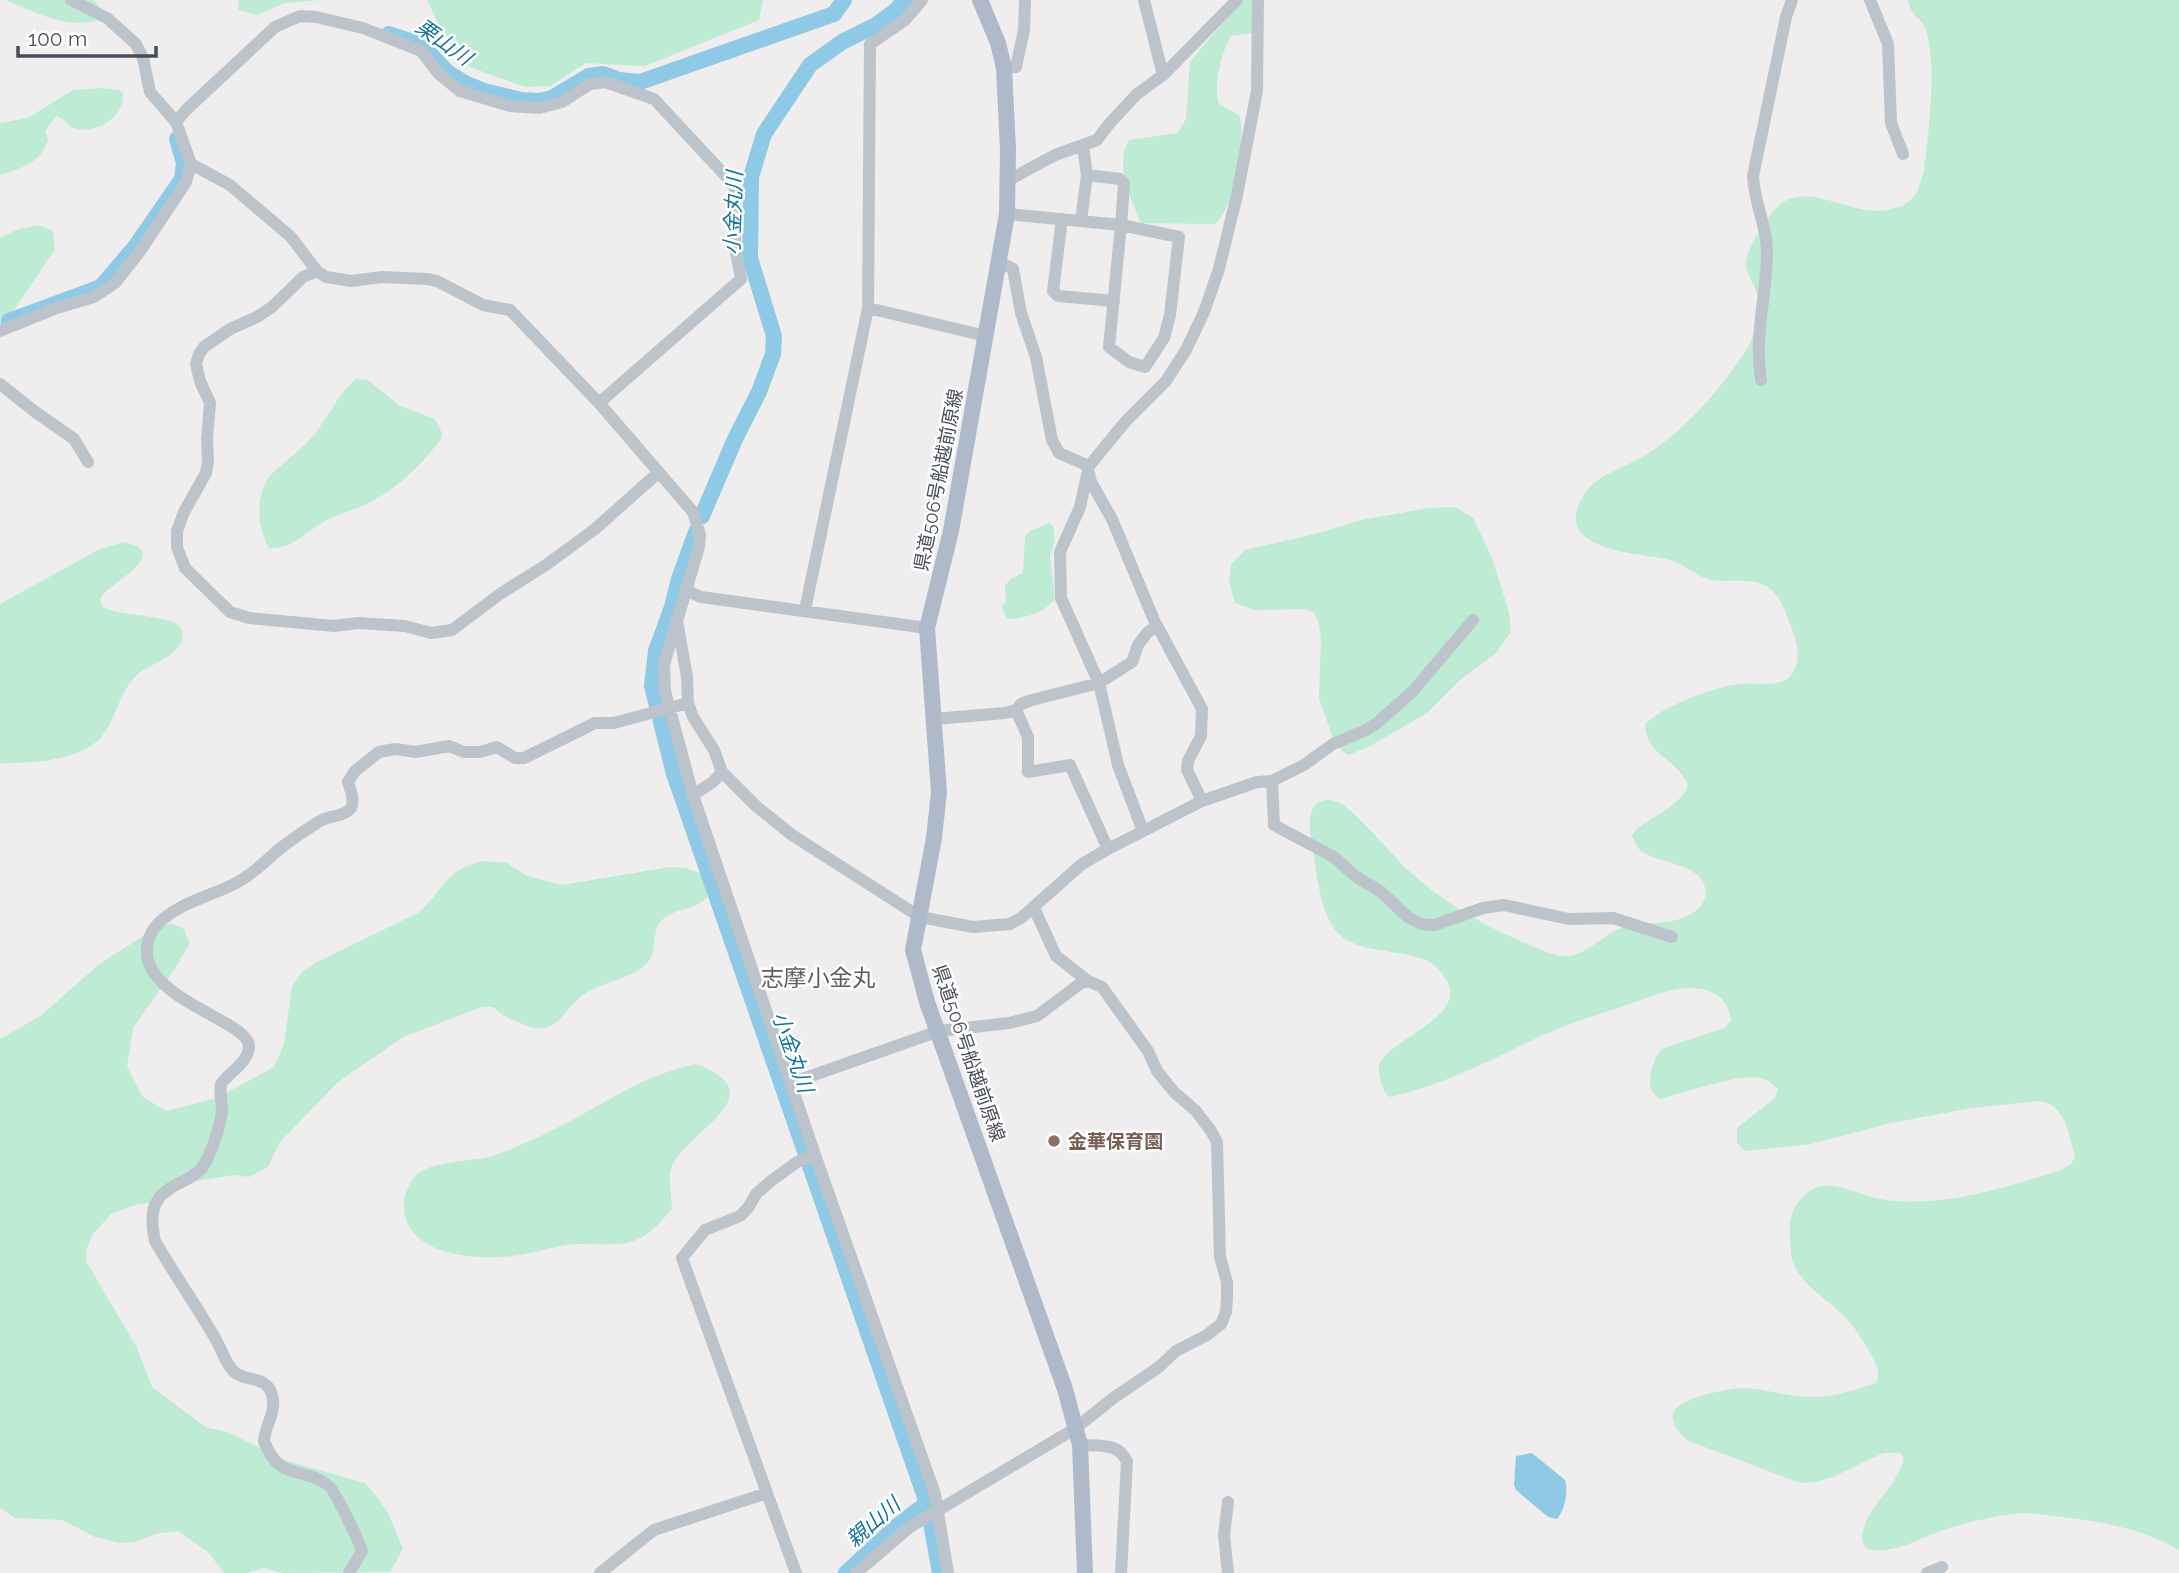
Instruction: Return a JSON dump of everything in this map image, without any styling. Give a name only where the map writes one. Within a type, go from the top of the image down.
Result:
[{"type":"main road","name":"県道506号船越前原線","points":[[980,0],[998,43],[1004,68],[1009,180],[1007,214],[951,531],[927,628],[939,792],[934,838],[913,950],[927,1002],[1065,1389],[1076,1428],[1080,1445],[1085,1573]]},
{"type":"street","points":[[0,331],[57,308],[94,297],[115,283],[141,250],[186,182],[191,164],[176,122],[150,92],[144,58],[136,44],[107,18],[71,0]]},
{"type":"street","points":[[806,610],[868,309],[870,44],[905,20],[922,0]]},
{"type":"street","points":[[1004,68],[1016,67],[1024,30],[1025,0]]},
{"type":"street","points":[[1144,0],[1163,75]]},
{"type":"street","points":[[1009,180],[1055,155],[1097,140],[1137,94],[1163,75],[1237,0]]},
{"type":"street","points":[[1143,831],[1118,765],[1099,682],[1061,598],[1060,552],[1080,507],[1088,466],[1175,368],[1204,312],[1220,269],[1257,91],[1258,0]]},
{"type":"street","points":[[1761,380],[1758,338],[1767,243],[1753,176],[1781,38],[1792,0]]},
{"type":"street","points":[[1870,0],[1888,44],[1891,123],[1903,154]]},
{"type":"street","points":[[176,122],[254,44],[275,27],[300,16],[363,28],[421,51],[439,74],[460,91],[510,106],[539,108],[562,102],[590,84],[605,82],[654,99],[735,186],[735,247],[741,279],[599,403]]},
{"type":"street","points":[[1081,221],[1087,175],[1083,146]]},
{"type":"street","points":[[191,164],[230,185],[291,237],[317,271],[334,280],[382,277],[427,279],[437,281],[484,306],[510,310],[599,403],[693,512],[700,535],[699,547],[664,665],[669,708],[693,795],[815,1155],[935,1494],[948,1573]]},
{"type":"street","points":[[1007,214],[1121,225],[1180,237],[1170,315],[1164,338],[1146,367],[1129,362],[1109,346],[1114,301],[1121,225],[1124,184],[1120,179],[1087,175]]},
{"type":"street","points":[[1062,219],[1053,291],[1058,296],[1114,301]]},
{"type":"street","points":[[998,261],[1013,269],[1021,313],[1036,357],[1052,440],[1059,453],[1088,466]]},
{"type":"street","points":[[317,271],[303,277],[272,307],[230,329],[204,347],[196,364],[210,403],[208,461],[206,473],[184,512],[177,531],[177,547],[185,568],[230,612],[249,618],[334,625],[358,623],[405,626],[431,633],[452,630],[595,529],[658,473]]},
{"type":"street","points":[[868,309],[986,336]]},
{"type":"street","points":[[0,384],[74,439],[88,462]]},
{"type":"street","points":[[1088,466],[1091,482],[1112,520],[1157,626],[1202,709],[1201,736],[1188,761],[1187,770],[1202,801]]},
{"type":"street","points":[[685,590],[701,597],[927,628]]},
{"type":"street","points":[[677,621],[687,677],[688,703],[693,717],[713,750],[722,772],[756,806],[792,835],[920,917],[973,927],[995,927],[1010,924],[1034,908],[1082,864],[1108,849],[1202,801],[1257,782],[1272,781],[1304,765],[1333,744],[1366,730],[1394,710],[1426,677],[1473,620]]},
{"type":"street","points":[[934,719],[1005,713],[1032,700],[1099,682],[1132,662],[1138,645],[1147,633],[1157,626]]},
{"type":"street","points":[[349,1573],[362,1551],[332,1488],[320,1480],[289,1472],[269,1454],[264,1441],[274,1407],[271,1392],[262,1380],[240,1376],[232,1370],[155,1241],[151,1223],[152,1210],[159,1198],[171,1187],[188,1179],[202,1167],[220,1125],[221,1084],[236,1070],[249,1051],[249,1042],[236,1028],[186,1003],[162,984],[150,970],[146,952],[150,935],[166,918],[187,905],[235,884],[259,869],[282,847],[324,819],[345,812],[352,802],[348,782],[355,771],[379,752],[416,752],[449,746],[464,752],[480,752],[497,747],[515,758],[524,758],[595,723],[614,723],[688,703]]},
{"type":"street","points":[[1016,710],[1028,737],[1028,772],[1070,765],[1108,849]]},
{"type":"street","points":[[693,795],[713,782],[722,772]]},
{"type":"street","points":[[1272,781],[1274,825],[1334,857],[1401,912],[1421,924],[1434,925],[1483,908],[1504,905],[1569,919],[1613,918],[1672,937]]},
{"type":"street","points":[[856,1573],[910,1527],[1076,1428],[1159,1367],[1176,1351],[1222,1324],[1227,1282],[1220,1257],[1217,1142],[1196,1111],[1174,1092],[1157,1072],[1148,1051],[1102,988],[1088,981],[1056,956],[1034,908]]},
{"type":"street","points":[[791,1083],[939,1031],[1009,1023],[1037,1016],[1081,983],[1088,981]]},
{"type":"street","points":[[796,1573],[682,1258],[705,1230],[740,1216],[756,1194],[797,1162],[815,1155]]},
{"type":"street","points":[[1080,1445],[1114,1447],[1121,1451],[1127,1462],[1121,1573]]},
{"type":"street","points":[[600,1573],[654,1530],[767,1493]]},
{"type":"street","points":[[1228,1502],[1224,1535],[1228,1573]]},
{"type":"street","points":[[1927,1573],[1942,1567]]},
{"type":"green space","points":[[5,0],[94,0],[103,12],[102,19],[77,23],[65,21]]},
{"type":"green space","points":[[239,0],[319,0],[284,3],[257,15],[238,10]]},
{"type":"green space","points":[[427,0],[763,0],[759,20],[645,66],[586,63],[550,86],[525,87],[464,65],[445,38]]},
{"type":"green space","points":[[1243,0],[1255,0],[1252,33],[1231,36],[1221,60],[1218,78],[1219,104],[1240,116],[1241,127],[1240,157],[1228,205],[1214,224],[1141,223],[1129,193],[1124,170],[1123,159],[1129,140],[1177,133],[1186,119],[1190,61]]},
{"type":"green space","points":[[1908,0],[2179,0],[2179,1550],[2150,1536],[2103,1523],[2023,1513],[1958,1525],[1899,1547],[1867,1549],[1862,1541],[1864,1529],[1873,1509],[1900,1469],[1904,1458],[1900,1453],[1883,1453],[1833,1477],[1800,1483],[1689,1441],[1675,1426],[1673,1414],[1676,1408],[1694,1398],[1730,1389],[1747,1388],[1820,1397],[1876,1383],[1876,1365],[1857,1332],[1846,1318],[1804,1280],[1794,1265],[1790,1231],[1795,1207],[1804,1195],[1815,1188],[1826,1186],[1886,1200],[1931,1201],[1974,1194],[2059,1171],[2071,1164],[2075,1157],[2065,1122],[2056,1108],[2040,1101],[1971,1108],[1891,1123],[1811,1144],[1745,1151],[1737,1143],[1737,1128],[1775,1098],[1778,1090],[1770,1082],[1760,1078],[1739,1078],[1660,1099],[1651,1089],[1652,1068],[1661,1049],[1724,1028],[1731,1021],[1727,1006],[1719,996],[1707,990],[1691,988],[1665,992],[1573,1023],[1449,1078],[1389,1097],[1380,1079],[1380,1063],[1388,1053],[1440,1014],[1448,1002],[1450,990],[1444,976],[1427,960],[1365,947],[1342,936],[1327,914],[1319,886],[1310,821],[1314,807],[1326,800],[1342,804],[1351,811],[1407,869],[1448,902],[1491,927],[1552,954],[1578,954],[1623,927],[1680,919],[1695,912],[1704,900],[1706,892],[1699,877],[1684,867],[1647,854],[1639,849],[1632,836],[1641,826],[1675,803],[1688,786],[1678,770],[1651,744],[1645,725],[1663,711],[1704,693],[1730,686],[1768,684],[1788,679],[1797,662],[1795,638],[1782,604],[1766,586],[1753,582],[1712,580],[1667,559],[1600,545],[1586,537],[1577,526],[1577,511],[1586,492],[1598,480],[1642,457],[1686,423],[1712,396],[1745,352],[1755,332],[1759,309],[1757,294],[1746,265],[1747,259],[1757,234],[1777,207],[1788,200],[1812,197],[1880,211],[1901,206],[1915,195],[1926,158],[1931,68],[1926,30]]},
{"type":"green space","points":[[101,88],[123,93],[119,110],[114,116],[100,126],[83,129],[71,127],[56,116],[45,131],[48,140],[40,155],[29,164],[0,175],[0,123],[28,118],[73,90]]},
{"type":"green space","points":[[38,225],[53,231],[55,249],[0,331],[0,238],[16,230]]},
{"type":"green space","points":[[356,379],[368,380],[400,406],[435,419],[442,433],[441,439],[415,469],[385,494],[327,520],[289,544],[269,548],[262,532],[259,514],[267,480],[314,435],[338,399]]},
{"type":"green space","points":[[1455,507],[1473,518],[1492,558],[1509,612],[1511,632],[1495,654],[1461,679],[1427,713],[1349,755],[1334,741],[1319,698],[1321,637],[1314,613],[1306,609],[1254,610],[1235,603],[1229,581],[1231,565],[1245,550],[1361,520],[1429,508]]},
{"type":"green space","points":[[1050,523],[1055,540],[1050,557],[1055,598],[1034,614],[1007,619],[1001,606],[1006,602],[1005,585],[1023,573],[1025,536],[1030,531]]},
{"type":"green space","points":[[123,542],[137,547],[143,553],[141,560],[102,596],[100,600],[103,607],[170,621],[182,630],[180,645],[131,681],[105,732],[89,747],[57,759],[0,763],[0,604],[98,550]]},
{"type":"green space","points":[[483,861],[507,863],[527,876],[562,885],[670,867],[686,868],[705,875],[707,897],[664,918],[655,934],[651,957],[642,968],[586,993],[551,1026],[533,1028],[509,1018],[493,1007],[482,1007],[403,1037],[338,1082],[280,1142],[268,1167],[249,1177],[234,1175],[197,1181],[179,1188],[170,1197],[138,1204],[111,1214],[93,1234],[87,1248],[86,1261],[137,1348],[152,1387],[207,1428],[228,1432],[284,1460],[365,1483],[389,1515],[403,1549],[390,1572],[283,1573],[264,1568],[247,1573],[224,1573],[209,1553],[178,1531],[120,1543],[95,1537],[62,1520],[15,1518],[0,1508],[0,1039],[42,1015],[99,964],[161,925],[173,924],[184,929],[190,943],[133,1028],[127,1067],[143,1097],[166,1111],[217,1098],[274,1067],[284,1044],[292,986],[302,972],[418,913],[459,870]]},
{"type":"green space","points":[[696,1064],[719,1076],[729,1088],[728,1100],[720,1113],[672,1166],[672,1209],[647,1234],[620,1244],[575,1244],[504,1257],[466,1256],[430,1245],[416,1236],[407,1222],[405,1195],[420,1172],[437,1165],[503,1153],[553,1130],[633,1087]]},
{"type":"water","points":[[1532,1453],[1565,1480],[1565,1501],[1557,1519],[1548,1517],[1516,1490],[1514,1485],[1516,1456]]},
{"type":"waterway","name":"栗山川","points":[[389,34],[422,45],[447,72],[465,83],[484,91],[521,100],[539,101],[552,98],[589,76],[603,74],[619,80],[640,82],[834,14],[844,0]]},
{"type":"waterway","name":"小金丸川","points":[[702,516],[735,439],[759,392],[773,354],[774,336],[750,258],[751,177],[764,134],[810,65],[842,42],[876,25],[905,0]]},
{"type":"waterway","name":"栗山川","points":[[9,321],[101,287],[135,247],[182,179],[184,163],[177,139]]},
{"type":"waterway","name":"小金丸川","points":[[696,532],[656,651],[652,686],[674,774],[927,1503],[897,1526],[846,1573]]},
{"type":"waterway","name":"小金丸川","points":[[931,1523],[940,1573]]},
{"type":"place","name":"金華保育園","points":[[1054,1141]]},
{"type":"district","name":"志摩小金丸","points":[[818,977]]},
{"type":"water label","name":"親山川","points":[[873,1522]]}]
